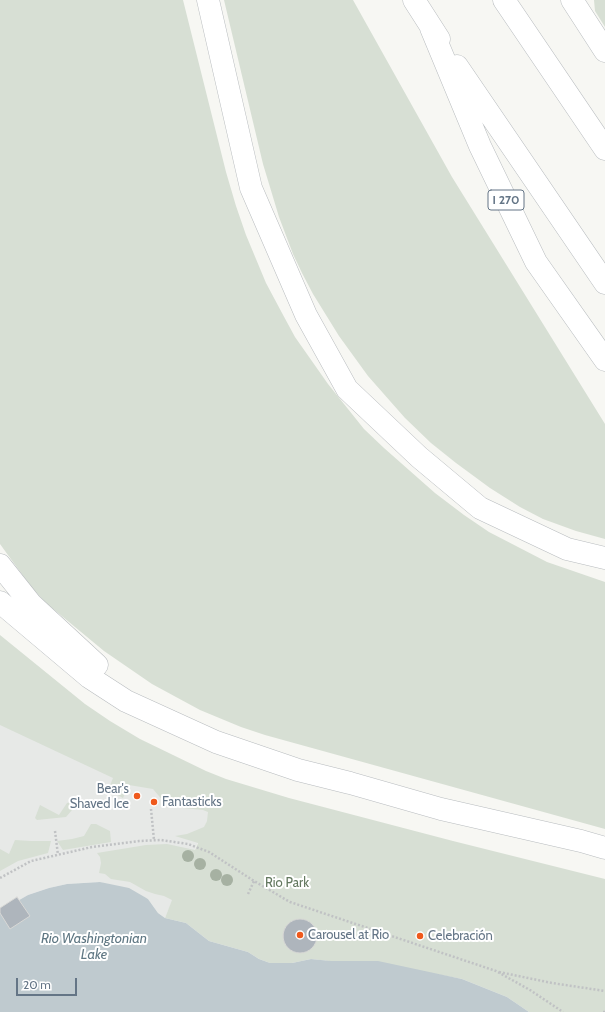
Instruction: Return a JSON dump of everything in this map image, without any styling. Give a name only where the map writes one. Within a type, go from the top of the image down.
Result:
[{"type":"highway","points":[[208,0],[251,188],[306,315],[347,389],[419,457],[480,508],[567,549],[605,558]]},
{"type":"highway","name":"I 270","points":[[414,0],[431,28],[605,283]]},
{"type":"highway","points":[[504,0],[605,149]]},
{"type":"highway","points":[[572,0],[605,51]]},
{"type":"highway","points":[[589,27],[605,42]]},
{"type":"highway","name":"I 270","points":[[431,28],[480,146],[536,262],[605,360]]},
{"type":"highway","points":[[0,565],[31,604],[60,632],[94,662],[167,721]]},
{"type":"highway","points":[[0,602],[89,677],[126,701],[167,721],[216,742],[298,770],[441,809],[581,841],[605,848]]},
{"type":"path","points":[[151,809],[154,840]]},
{"type":"path","points":[[55,831],[58,855]]},
{"type":"path","points":[[0,878],[31,861],[92,847],[139,840],[161,840],[188,844],[209,852],[290,902],[496,971],[552,983],[605,991]]},
{"type":"path","points":[[248,894],[254,881]]},
{"type":"path","points":[[496,971],[530,990],[563,1012]]},
{"type":"shaded area","points":[[0,686],[220,792],[165,918],[158,913],[148,899],[100,882],[67,884],[49,888],[28,895],[0,911]]},
{"type":"green space","points":[[0,0],[183,0],[226,172],[246,235],[266,283],[295,337],[328,384],[364,429],[435,493],[464,515],[489,532],[547,562],[605,582],[605,829],[265,735],[200,710],[152,684],[104,651],[46,603],[32,588],[13,562],[0,544]]},
{"type":"green space","points":[[224,0],[353,0],[452,177],[605,424],[605,539],[576,531],[543,519],[520,507],[490,488],[456,463],[431,443],[405,418],[368,376],[339,336],[302,273],[279,217],[263,164]]},
{"type":"green space","points":[[594,0],[605,0],[605,27],[595,11]]},
{"type":"green space","name":"Rio Park","points":[[0,635],[85,704],[110,721],[140,739],[206,771],[226,779],[289,798],[605,879],[605,1012],[529,1012],[507,997],[462,979],[420,971],[311,959],[292,963],[270,963],[259,959],[248,952],[209,941],[186,923],[165,918],[172,900],[146,891],[130,882],[111,879],[105,874],[99,873],[101,863],[100,857],[97,853],[146,845],[167,844],[195,850],[198,843],[175,836],[187,834],[204,827],[207,821],[208,812],[183,808],[164,802],[153,789],[129,785],[123,798],[110,791],[109,788],[113,778],[0,725]]},
{"type":"green space","points":[[71,802],[74,805],[66,817],[37,820],[35,818],[40,805],[59,815],[67,803]]},
{"type":"green space","points":[[91,824],[96,824],[110,831],[111,842],[63,850],[57,841],[84,836]]},
{"type":"green space","points":[[15,840],[51,841],[48,853],[18,861],[0,871],[0,849],[9,854]]},
{"type":"water","name":"Rio Washingtonian Lake","points":[[100,882],[129,888],[148,899],[158,913],[165,918],[186,923],[209,941],[248,952],[259,959],[270,963],[292,963],[311,959],[331,961],[378,961],[462,979],[507,997],[529,1012],[0,1012],[0,911],[28,895],[49,888],[67,884]]},
{"type":"building","points":[[17,897],[30,916],[10,929],[0,913],[0,908]]},
{"type":"building","name":"Carousel at Rio","points":[[300,919],[312,924],[317,936],[312,948],[300,953],[288,948],[283,936],[288,924]]},
{"type":"place","name":"Bear's Shaved Ice","points":[[137,796]]},
{"type":"place","name":"Fantasticks","points":[[154,802]]},
{"type":"place","name":"Carousel at Rio","points":[[300,935]]},
{"type":"place","name":"Celebración","points":[[420,936]]}]
